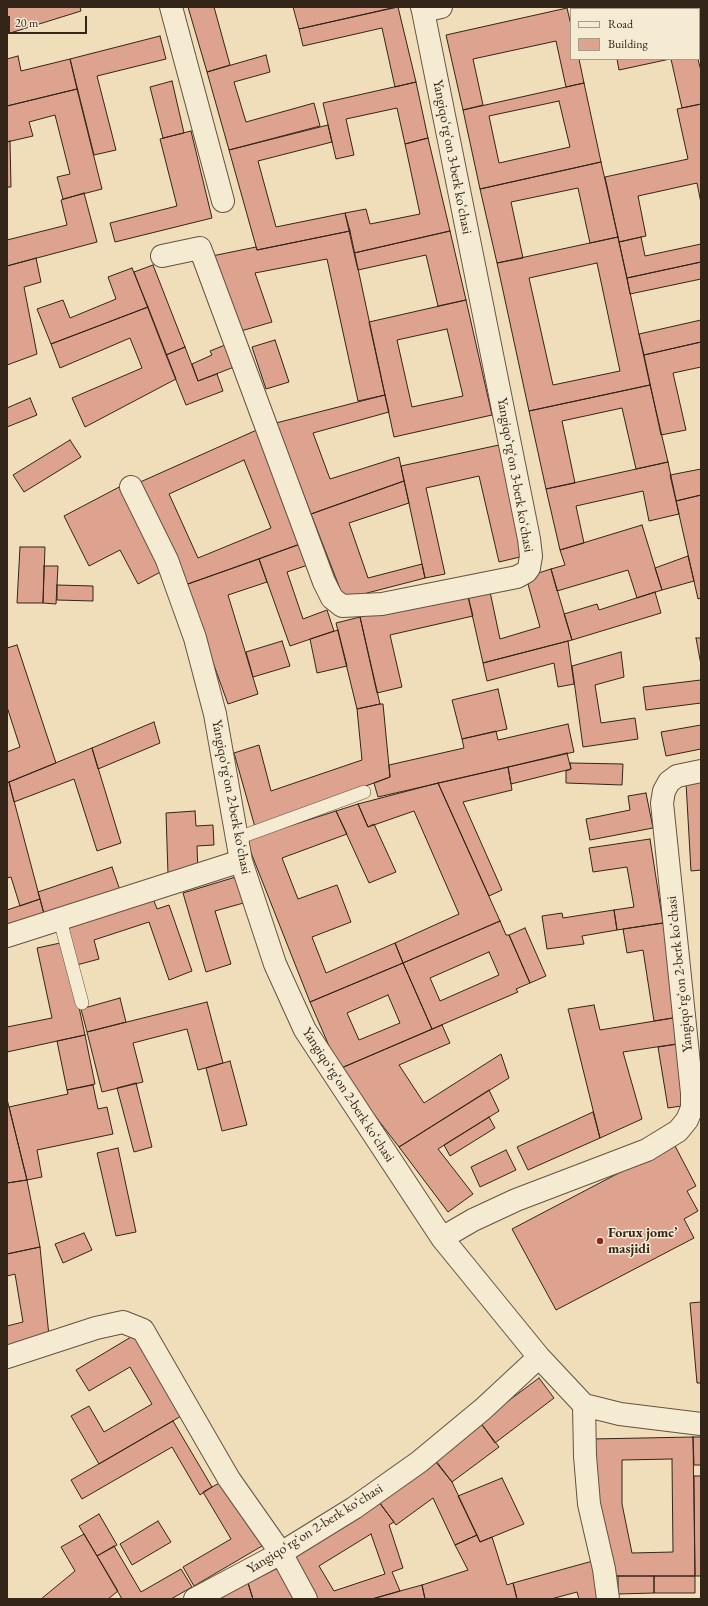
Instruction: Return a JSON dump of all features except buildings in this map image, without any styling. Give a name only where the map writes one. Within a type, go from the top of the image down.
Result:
[{"type":"street","points":[[171,7],[223,201]]},
{"type":"street","name":"Yangiqoʻrgʻon 3-berk koʻchasi","points":[[162,256],[200,248],[324,582],[332,598],[342,606],[382,604],[517,577],[526,572],[529,568],[531,556],[529,539],[428,8]]},
{"type":"street","name":"Yangiqoʻrgʻon 2-berk koʻchasi","points":[[131,487],[167,560],[195,638],[215,714],[241,861],[275,964],[305,1030],[442,1238],[539,1357],[584,1404]]},
{"type":"street","name":"Yangiqoʻrgʻon 2-berk koʻchasi","points":[[442,1238],[473,1220],[516,1200],[647,1150],[672,1135],[687,1120],[692,1108],[692,1093],[662,803],[664,791],[669,782],[677,776],[701,771]]},
{"type":"street","points":[[7,936],[241,861]]},
{"type":"street","points":[[7,1357],[96,1328],[123,1322],[143,1330],[229,1479],[281,1553],[306,1599]]},
{"type":"street","name":"Yangiqoʻrgʻon 2-berk koʻchasi","points":[[195,1599],[281,1553],[354,1508],[418,1462],[483,1409],[539,1357]]},
{"type":"street","points":[[608,1599],[604,1569],[589,1504],[584,1456],[584,1404],[620,1414],[701,1424]]},
{"type":"lane","points":[[238,838],[364,792]]},
{"type":"lane","points":[[60,920],[82,1003]]},
{"type":"place","name":"Forux jome’ masjidi","points":[[600,1241]]}]
